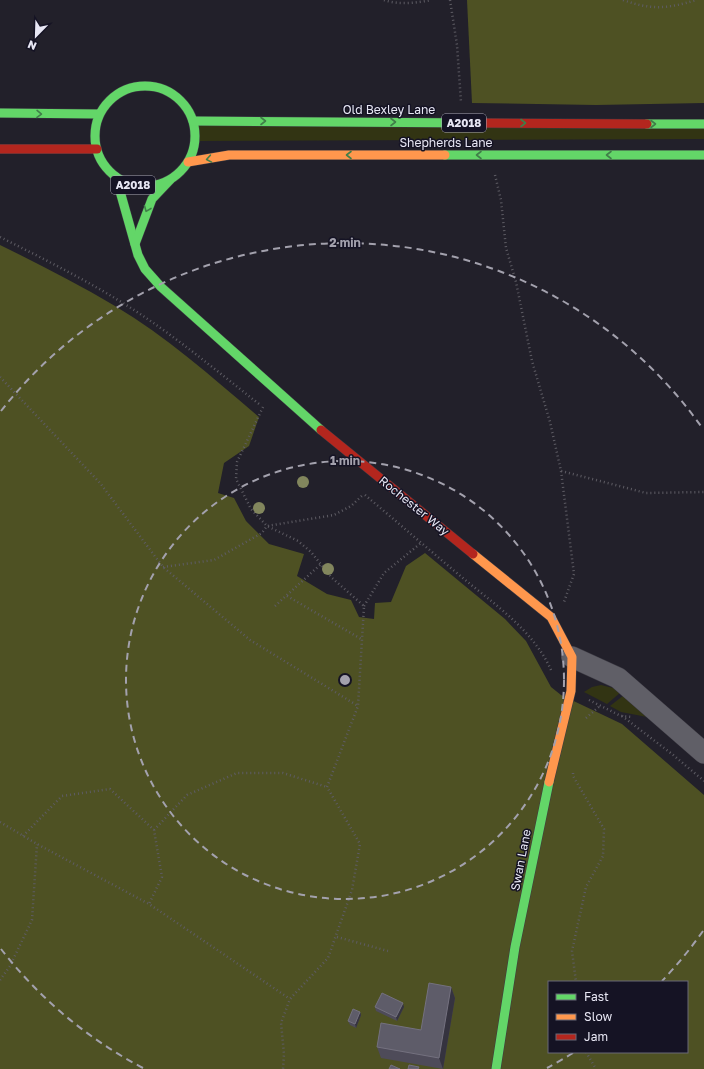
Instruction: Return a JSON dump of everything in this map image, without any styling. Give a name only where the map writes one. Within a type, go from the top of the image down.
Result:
[{"type":"main road","name":"A2018","points":[[140,86],[157,87],[173,94],[186,106],[193,121],[196,135],[194,149],[188,162],[180,172],[170,180],[157,185],[143,186],[129,184],[116,177],[104,165],[97,149],[95,138],[96,126],[100,114],[109,100],[123,91],[140,86]]},
{"type":"main road","points":[[0,113],[100,114]]},
{"type":"main road","name":"Old Bexley Lane","points":[[193,121],[704,124]]},
{"type":"main road","points":[[0,150],[97,149]]},
{"type":"main road","name":"Shepherds Lane","points":[[188,162],[229,155],[704,155]]},
{"type":"main road","name":"Rochester Way","points":[[116,177],[123,193],[126,215],[143,266],[161,287],[331,439],[551,617],[572,657]]},
{"type":"main road","points":[[135,244],[152,199],[170,180]]},
{"type":"main road","name":"Swan Lane","points":[[496,1069],[515,947],[550,775],[571,691],[572,657]]},
{"type":"street","points":[[572,657],[618,678],[704,753]]},
{"type":"path","points":[[384,0],[389,2],[420,2],[431,0]]},
{"type":"path","points":[[450,0],[460,75],[461,123]]},
{"type":"path","points":[[623,0],[645,7],[675,7],[696,0]]},
{"type":"path","points":[[490,155],[501,200],[506,248],[516,282],[534,368],[550,422],[561,471],[574,574],[555,625]]},
{"type":"path","points":[[0,237],[57,264],[119,300],[187,348],[268,412]]},
{"type":"path","points":[[0,377],[100,483],[163,567],[250,640],[358,706]]},
{"type":"path","points":[[263,407],[238,462],[236,479],[251,509],[267,526],[298,541],[311,552],[332,578],[364,606]]},
{"type":"path","points":[[561,471],[646,494],[704,492]]},
{"type":"path","points":[[163,567],[214,560],[262,532],[267,526],[334,515],[351,506],[364,494],[518,626],[533,641],[546,658],[556,681],[571,691],[621,716],[672,754],[704,781]]},
{"type":"path","points":[[327,787],[358,706],[364,606],[384,573],[421,542]]},
{"type":"path","points":[[275,606],[321,564]]},
{"type":"path","points":[[287,596],[361,639]]},
{"type":"path","points":[[583,720],[600,705]]},
{"type":"path","points":[[621,716],[636,718]]},
{"type":"path","points":[[573,768],[572,776],[604,829],[603,856],[586,886],[572,951],[576,981]]},
{"type":"path","points":[[154,830],[187,795],[237,773],[284,773],[327,787],[360,844],[352,890],[337,937],[328,958],[290,999],[281,1023],[284,1054],[283,1069]]},
{"type":"path","points":[[23,836],[62,796],[110,790],[154,830],[162,877],[149,904]]},
{"type":"path","points":[[0,822],[37,844],[149,904],[290,999]]},
{"type":"path","points":[[0,980],[10,966],[32,920],[37,844]]},
{"type":"path","points":[[337,937],[388,951]]},
{"type":"path","points":[[587,1053],[596,1069]]},
{"type":"green space","points":[[467,0],[704,0],[704,103],[596,105],[472,103]]},
{"type":"green space","points":[[198,123],[704,127],[704,139],[198,141]]},
{"type":"green space","points":[[0,245],[73,282],[134,318],[189,358],[259,417],[249,446],[224,463],[218,493],[234,498],[246,521],[269,544],[304,554],[297,576],[327,594],[351,600],[359,617],[374,619],[375,603],[391,602],[406,566],[425,553],[505,619],[526,641],[551,687],[561,695],[622,724],[704,795],[704,1069],[0,1069]]},
{"type":"green space","points":[[601,685],[621,692],[607,704],[584,692],[592,687]]},
{"type":"green space","points":[[624,695],[644,712],[647,717],[621,712],[610,706]]},
{"type":"building","points":[[429,983],[451,987],[439,1058],[377,1047],[381,1023],[421,1030]]},
{"type":"building","points":[[382,993],[403,1003],[396,1017],[375,1007]]},
{"type":"building","points":[[353,1009],[360,1012],[355,1024],[348,1021]]},
{"type":"building","points":[[391,1065],[400,1069],[389,1069]]},
{"type":"building","points":[[409,1065],[419,1067],[418,1069],[408,1069]]},
{"type":"traffic: fast","points":[[145,86],[155,87],[173,94],[187,108],[194,126],[195,136],[194,146],[187,164],[173,178],[155,185],[145,186],[135,185],[117,178],[103,164],[96,146],[95,136],[96,126],[103,108],[117,94],[135,87],[145,86]]},
{"type":"traffic: fast","points":[[0,113],[99,114]]},
{"type":"traffic: fast","points":[[193,121],[478,123]]},
{"type":"traffic: fast","points":[[647,124],[704,124]]},
{"type":"traffic: fast","points":[[445,155],[704,155]]},
{"type":"traffic: fast","points":[[116,177],[138,255],[145,269],[161,287],[321,430]]},
{"type":"traffic: fast","points":[[135,244],[152,199],[170,180]]},
{"type":"traffic: fast","points":[[496,1069],[515,947],[549,782]]},
{"type":"traffic: slow","points":[[188,162],[229,155],[445,155]]},
{"type":"traffic: slow","points":[[473,554],[551,617],[572,657],[571,691],[549,782]]},
{"type":"traffic: jam","points":[[478,123],[647,124]]},
{"type":"traffic: jam","points":[[0,149],[97,149]]},
{"type":"traffic: jam","points":[[321,430],[473,554]]}]
